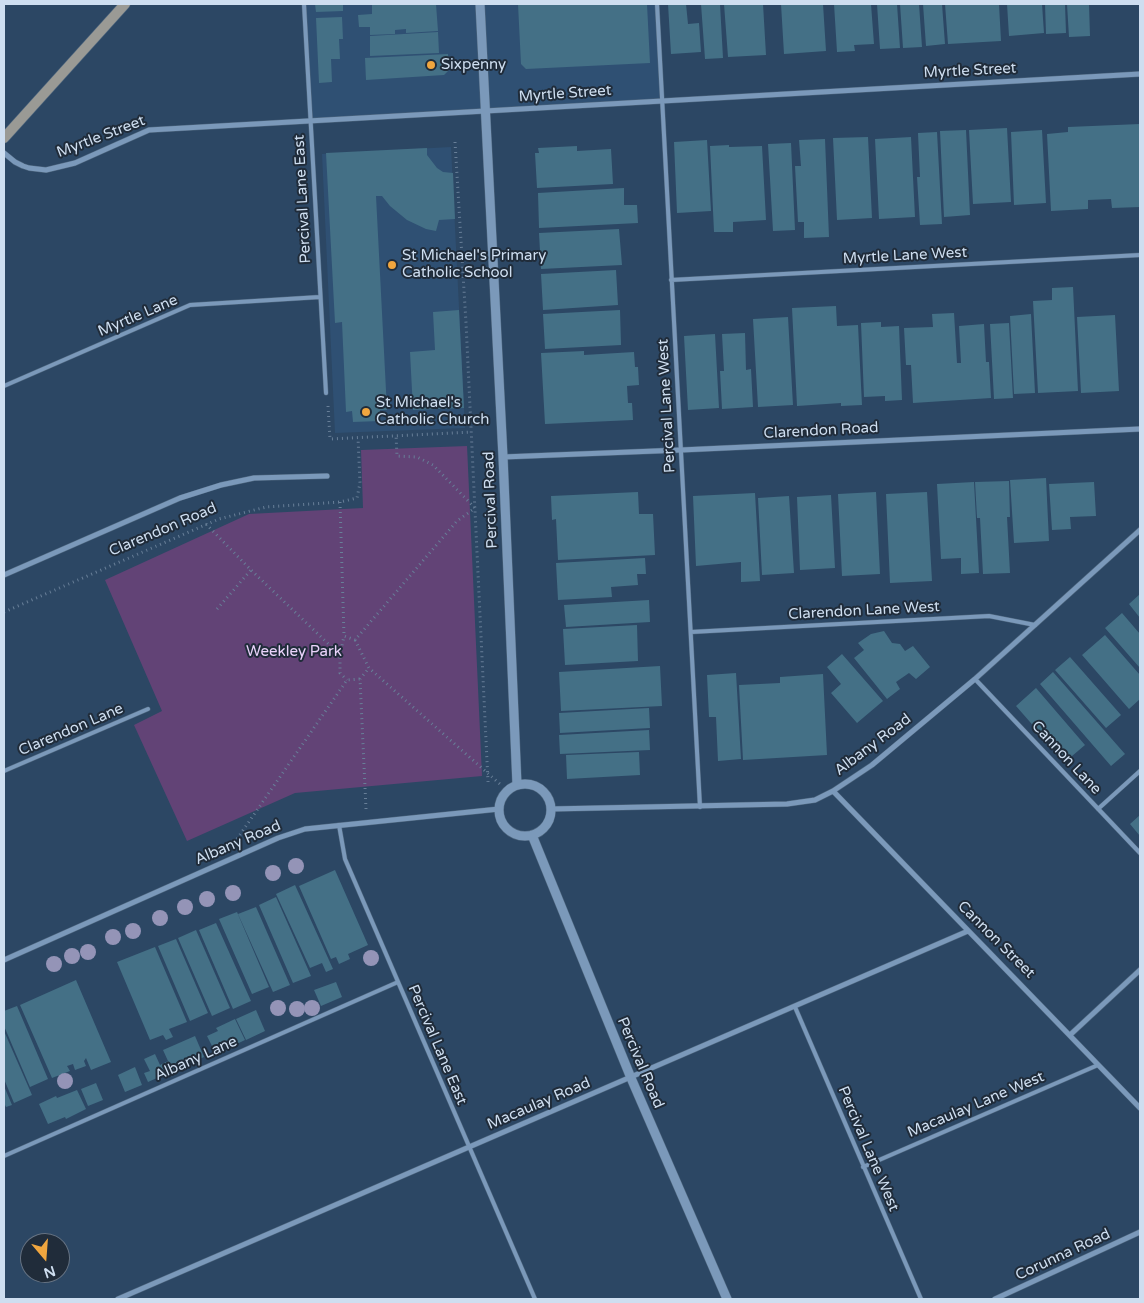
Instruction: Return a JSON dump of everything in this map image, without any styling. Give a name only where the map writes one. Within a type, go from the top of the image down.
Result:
[{"type":"main road","points":[[4,138],[125,4]]},
{"type":"street","name":"Percival Road","points":[[480,4],[503,457],[517,785]]},
{"type":"street","name":"Myrtle Street","points":[[4,153],[23,166],[46,170],[75,163],[148,130],[1140,74]]},
{"type":"street","name":"Clarendon Road","points":[[503,457],[1140,429]]},
{"type":"street","name":"Clarendon Road","points":[[4,575],[180,498],[213,487],[254,478],[327,476]]},
{"type":"street","name":"Albany Road","points":[[551,809],[787,804],[814,800],[833,791],[872,765],[975,679],[1140,530]]},
{"type":"street","points":[[526,784],[539,788],[546,794],[551,809],[550,818],[544,827],[532,835],[516,835],[508,830],[502,823],[499,809],[502,798],[507,791],[517,785],[526,784]]},
{"type":"street","name":"Cannon Street","points":[[833,791],[1140,1108]]},
{"type":"street","name":"Albany Road","points":[[4,960],[278,838],[305,829],[499,809]]},
{"type":"street","name":"Percival Road","points":[[532,835],[631,1078],[727,1299]]},
{"type":"street","name":"Macaulay Road","points":[[118,1299],[968,931]]},
{"type":"street","points":[[1070,1035],[1140,970]]},
{"type":"street","name":"Corunna Road","points":[[995,1299],[1140,1232]]},
{"type":"lane","name":"Percival Lane East","points":[[304,4],[326,393]]},
{"type":"lane","name":"Percival Lane West","points":[[657,4],[700,807]]},
{"type":"lane","name":"Myrtle Lane West","points":[[671,280],[1140,255]]},
{"type":"lane","name":"Myrtle Lane","points":[[4,386],[190,306],[320,297]]},
{"type":"lane","name":"Clarendon Lane West","points":[[691,632],[989,616],[1036,625]]},
{"type":"lane","name":"Cannon Lane","points":[[975,679],[1140,853]]},
{"type":"lane","name":"Clarendon Lane","points":[[4,771],[148,709]]},
{"type":"lane","points":[[1098,809],[1140,771]]},
{"type":"lane","name":"Percival Lane East","points":[[339,825],[345,859],[535,1299]]},
{"type":"lane","name":"Albany Lane","points":[[4,1156],[398,982]]},
{"type":"lane","name":"Percival Lane West","points":[[795,1007],[921,1299]]},
{"type":"lane","name":"Macaulay Lane West","points":[[864,1167],[1098,1065]]},
{"type":"path","name":"Percival Road","points":[[454,142],[471,432],[488,782]]},
{"type":"path","points":[[326,393],[330,439],[471,432]]},
{"type":"path","points":[[355,640],[457,521],[475,508],[433,465],[417,457],[397,456],[396,435]]},
{"type":"path","points":[[358,438],[360,483],[357,498],[340,502],[344,636],[340,655],[340,673],[347,680],[360,679],[370,668]]},
{"type":"path","name":"Clarendon Road","points":[[4,612],[219,519],[266,507],[340,502]]},
{"type":"path","points":[[206,524],[340,655]]},
{"type":"path","points":[[217,609],[251,570]]},
{"type":"path","points":[[344,636],[355,640],[370,668],[507,791]]},
{"type":"path","points":[[360,679],[367,822]]},
{"type":"path","points":[[237,839],[347,680]]},
{"type":"shaded area","points":[[304,4],[657,4],[663,100],[310,121]]},
{"type":"shaded area","name":"St Michael's Primary Catholic School","points":[[451,147],[465,428],[335,433],[322,154]]},
{"type":"green space","name":"Weekley Park","points":[[467,446],[482,776],[295,793],[187,841],[134,725],[162,711],[105,580],[249,514],[363,508],[361,450]]},
{"type":"building","points":[[315,4],[343,4],[343,11],[316,12]]},
{"type":"building","points":[[372,4],[436,4],[438,31],[406,33],[406,29],[395,30],[395,34],[370,35],[370,27],[359,27],[358,15],[372,14]]},
{"type":"building","points":[[518,4],[647,4],[650,63],[526,69],[521,64]]},
{"type":"building","points":[[668,4],[686,4],[688,24],[699,23],[701,52],[671,54]]},
{"type":"building","points":[[701,4],[720,4],[723,58],[705,59]]},
{"type":"building","points":[[724,4],[763,4],[766,55],[728,57]]},
{"type":"building","points":[[781,4],[823,4],[826,51],[784,54]]},
{"type":"building","points":[[834,4],[871,4],[874,44],[854,45],[855,51],[837,52]]},
{"type":"building","points":[[877,4],[897,4],[900,48],[880,49]]},
{"type":"building","points":[[900,4],[919,4],[922,47],[903,48]]},
{"type":"building","points":[[923,4],[942,4],[945,44],[926,46]]},
{"type":"building","points":[[945,4],[999,4],[1001,41],[948,44]]},
{"type":"building","points":[[1007,4],[1042,4],[1044,33],[1009,36]]},
{"type":"building","points":[[1045,4],[1065,4],[1066,33],[1046,34]]},
{"type":"building","points":[[1067,4],[1089,4],[1090,36],[1069,37]]},
{"type":"building","points":[[342,17],[343,39],[339,39],[340,59],[331,59],[332,82],[319,83],[316,18]]},
{"type":"building","points":[[438,32],[439,53],[370,56],[370,36]]},
{"type":"building","points":[[448,54],[449,70],[444,75],[366,80],[365,58]]},
{"type":"building","points":[[1140,124],[1140,207],[1112,208],[1111,199],[1088,200],[1088,209],[1051,211],[1047,134],[1068,132],[1068,127]]},
{"type":"building","points":[[1007,128],[1011,202],[973,204],[969,130]]},
{"type":"building","points":[[966,130],[970,215],[944,217],[940,131]]},
{"type":"building","points":[[1042,130],[1046,203],[1014,205],[1011,132]]},
{"type":"building","points":[[937,132],[942,224],[920,225],[917,177],[920,177],[918,133]]},
{"type":"building","points":[[868,137],[872,218],[837,220],[833,138]]},
{"type":"building","points":[[911,137],[915,217],[879,219],[875,139]]},
{"type":"building","points":[[825,139],[829,237],[804,238],[804,222],[798,222],[795,166],[801,166],[799,140]]},
{"type":"building","points":[[707,140],[711,211],[677,213],[674,142]]},
{"type":"building","points":[[791,143],[795,230],[773,231],[768,144]]},
{"type":"building","points":[[729,145],[729,147],[762,146],[766,220],[733,222],[733,232],[714,232],[710,146]]},
{"type":"building","points":[[577,146],[577,151],[611,149],[613,184],[537,188],[535,153],[539,153],[538,148]]},
{"type":"building","points":[[427,148],[427,155],[437,168],[443,172],[453,173],[455,219],[439,220],[436,231],[426,229],[407,220],[390,206],[382,196],[376,196],[387,410],[380,410],[380,421],[353,422],[352,411],[346,412],[342,322],[335,323],[326,153]]},
{"type":"building","points":[[624,188],[624,205],[637,205],[638,223],[539,228],[538,193]]},
{"type":"building","points":[[619,229],[622,265],[541,269],[539,233]]},
{"type":"building","points":[[616,270],[618,305],[543,310],[541,274]]},
{"type":"building","points":[[1073,287],[1078,391],[1038,393],[1033,301],[1052,300],[1052,288]]},
{"type":"building","points":[[836,306],[837,326],[858,325],[862,405],[841,406],[841,403],[797,406],[792,308]]},
{"type":"building","points":[[459,310],[464,408],[413,410],[410,352],[435,350],[433,312]]},
{"type":"building","points":[[620,310],[621,345],[545,349],[543,314]]},
{"type":"building","points":[[954,313],[957,363],[961,363],[959,326],[984,324],[986,362],[989,362],[991,398],[913,403],[911,365],[906,365],[904,328],[933,327],[932,314]]},
{"type":"building","points":[[1031,314],[1035,393],[1014,394],[1010,316]]},
{"type":"building","points":[[1115,315],[1119,391],[1081,393],[1077,317]]},
{"type":"building","points":[[788,317],[793,405],[758,407],[753,319]]},
{"type":"building","points":[[881,322],[881,327],[899,326],[902,400],[885,401],[885,396],[864,397],[861,323]]},
{"type":"building","points":[[1009,323],[1013,398],[994,399],[990,324]]},
{"type":"building","points":[[745,333],[746,370],[751,369],[753,407],[722,409],[720,371],[724,371],[722,334]]},
{"type":"building","points":[[715,334],[719,408],[688,410],[684,336]]},
{"type":"building","points":[[584,351],[584,355],[634,352],[635,367],[638,367],[639,385],[627,386],[628,403],[632,403],[633,420],[545,424],[541,353]]},
{"type":"building","points":[[1046,478],[1049,541],[1014,543],[1010,480]]},
{"type":"building","points":[[1009,481],[1010,517],[1007,517],[1010,573],[983,574],[980,518],[977,518],[975,482]]},
{"type":"building","points":[[974,482],[979,573],[961,574],[961,558],[941,559],[937,484]]},
{"type":"building","points":[[1094,482],[1096,516],[1070,517],[1071,529],[1052,530],[1049,484]]},
{"type":"building","points":[[638,492],[639,514],[653,514],[655,555],[558,560],[556,519],[552,520],[551,496]]},
{"type":"building","points":[[876,492],[880,574],[842,576],[838,494]]},
{"type":"building","points":[[927,492],[932,581],[890,583],[886,494]]},
{"type":"building","points":[[755,493],[760,581],[741,582],[741,562],[696,566],[693,496]]},
{"type":"building","points":[[831,495],[835,568],[800,570],[797,497]]},
{"type":"building","points":[[789,496],[794,573],[762,575],[758,498]]},
{"type":"building","points":[[645,558],[646,574],[637,574],[638,585],[611,587],[612,597],[558,600],[556,563]]},
{"type":"building","points":[[1140,594],[1140,618],[1129,604]]},
{"type":"building","points":[[649,600],[650,622],[566,627],[564,605]]},
{"type":"building","points":[[1122,613],[1140,634],[1140,668],[1105,628]]},
{"type":"building","points":[[637,625],[638,661],[565,665],[563,629]]},
{"type":"building","points":[[884,631],[892,643],[900,644],[905,651],[913,646],[930,667],[916,679],[909,673],[896,682],[900,689],[887,699],[854,658],[864,650],[858,643],[871,634]]},
{"type":"building","points":[[1105,635],[1140,675],[1140,699],[1129,709],[1082,655]]},
{"type":"building","points":[[842,654],[883,701],[857,723],[831,693],[841,684],[827,667]]},
{"type":"building","points":[[1070,657],[1121,715],[1106,728],[1055,670]]},
{"type":"building","points":[[660,666],[662,706],[561,711],[559,672]]},
{"type":"building","points":[[1053,672],[1125,754],[1111,766],[1040,684]]},
{"type":"building","points":[[736,673],[741,759],[718,761],[716,717],[709,717],[707,675]]},
{"type":"building","points":[[823,674],[827,755],[743,760],[739,685],[780,683],[780,677]]},
{"type":"building","points":[[1036,688],[1085,745],[1065,762],[1016,706]]},
{"type":"building","points":[[649,708],[650,728],[560,733],[559,713]]},
{"type":"building","points":[[649,730],[650,750],[560,754],[559,735]]},
{"type":"building","points":[[639,752],[640,775],[567,779],[566,755]]},
{"type":"building","points":[[1140,815],[1140,836],[1130,824]]},
{"type":"building","points":[[335,870],[368,945],[348,954],[350,959],[339,964],[336,957],[331,959],[299,886]]},
{"type":"building","points":[[295,885],[333,969],[326,972],[322,963],[310,968],[276,894]]},
{"type":"building","points":[[276,897],[311,976],[293,983],[259,905]]},
{"type":"building","points":[[256,907],[290,985],[273,992],[238,914]]},
{"type":"building","points":[[237,912],[269,987],[252,994],[219,919]]},
{"type":"building","points":[[216,923],[251,1001],[233,1009],[199,930]]},
{"type":"building","points":[[196,930],[230,1008],[212,1016],[178,938]]},
{"type":"building","points":[[176,939],[208,1013],[190,1021],[158,946]]},
{"type":"building","points":[[155,947],[187,1022],[169,1029],[173,1037],[166,1040],[163,1035],[150,1040],[117,962]]},
{"type":"building","points":[[76,980],[111,1062],[91,1070],[86,1058],[84,1061],[86,1066],[75,1070],[73,1064],[67,1066],[70,1071],[52,1078],[20,1005]]},
{"type":"building","points":[[336,982],[342,997],[321,1006],[314,990]]},
{"type":"building","points":[[17,1006],[48,1079],[30,1087],[4,1026],[4,1011]]},
{"type":"building","points":[[256,1010],[265,1031],[246,1040],[236,1019]]},
{"type":"building","points":[[235,1019],[245,1040],[216,1054],[207,1036],[218,1031],[216,1028]]},
{"type":"building","points":[[4,1031],[32,1095],[14,1103],[4,1079]]},
{"type":"building","points":[[195,1036],[204,1057],[148,1082],[144,1073],[150,1071],[144,1059],[155,1054],[160,1065],[168,1061],[163,1050]]},
{"type":"building","points":[[135,1067],[142,1085],[125,1092],[118,1075]]},
{"type":"building","points":[[96,1083],[103,1100],[88,1106],[81,1089]]},
{"type":"building","points":[[4,1086],[12,1105],[6,1107],[4,1103]]},
{"type":"building","points":[[77,1090],[86,1109],[66,1119],[65,1117],[48,1124],[39,1104],[56,1096],[57,1098]]},
{"type":"place","name":"Sixpenny","points":[[431,65]]},
{"type":"place","name":"St Michael's Primary Catholic School","points":[[392,265]]},
{"type":"place","name":"St Michael's Catholic Church","points":[[366,412]]}]
